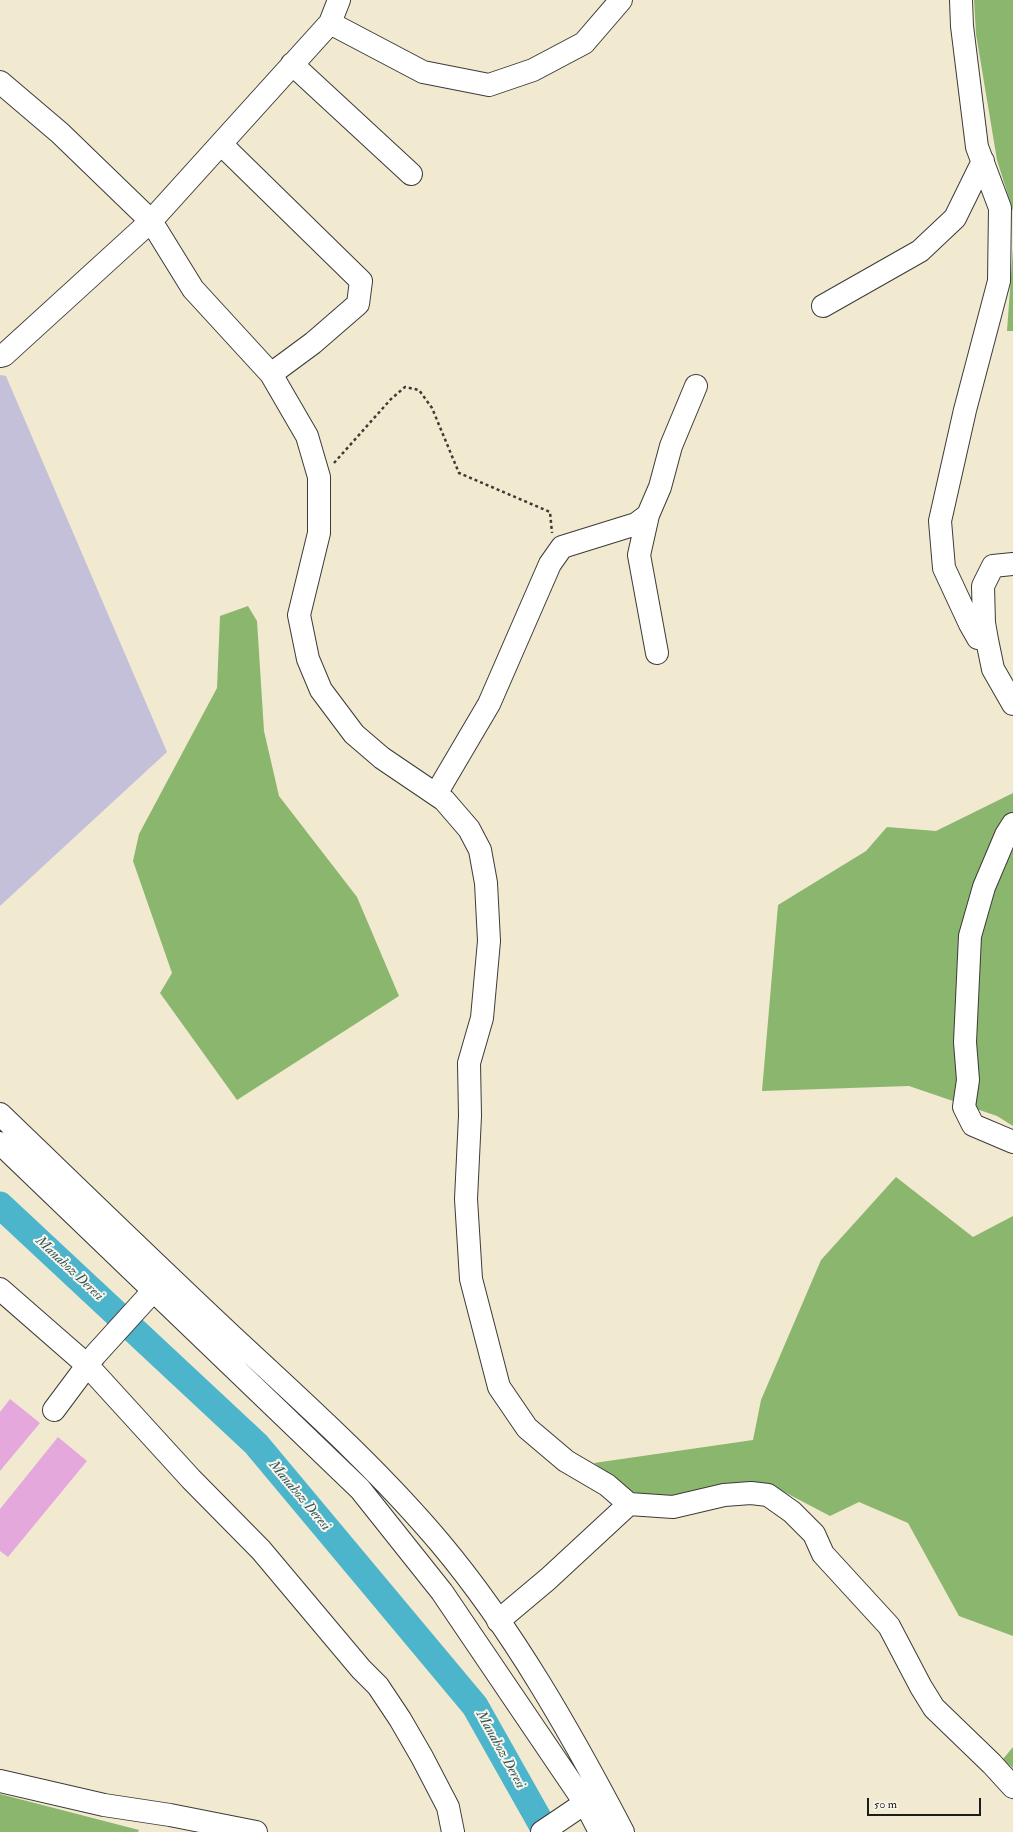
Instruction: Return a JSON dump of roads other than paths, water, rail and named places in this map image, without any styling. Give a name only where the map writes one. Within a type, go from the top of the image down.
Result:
[{"type":"street","points":[[0,356],[4,355],[151,221],[330,22],[339,0]]},
{"type":"street","points":[[330,22],[423,72],[489,85],[533,70],[584,43],[621,0]]},
{"type":"street","points":[[961,0],[962,26],[977,147],[1000,208],[999,281],[965,410],[940,521],[944,568],[975,633],[978,638],[987,640]]},
{"type":"street","points":[[292,64],[411,174]]},
{"type":"street","points":[[0,82],[60,133],[151,221],[193,289],[271,374],[308,436],[319,477],[319,533],[299,614],[308,659],[321,690],[354,734],[382,758],[444,800],[469,829],[480,850],[486,883],[489,941],[482,1018],[470,1063],[470,1116],[466,1199],[471,1279],[499,1387],[527,1428],[566,1461],[607,1485],[629,1504],[673,1507],[724,1494],[751,1493],[768,1495],[792,1512],[814,1534],[823,1554],[889,1626],[921,1687],[934,1708],[992,1764],[1013,1787]]},
{"type":"street","points":[[221,144],[362,281],[358,304],[313,342],[271,374]]},
{"type":"street","points":[[823,306],[920,251],[955,218],[983,161]]},
{"type":"street","points":[[657,653],[639,555],[648,515],[660,487],[671,446],[696,386]]},
{"type":"street","points":[[436,794],[489,704],[550,564],[562,547],[636,524],[648,515]]},
{"type":"street","points":[[1013,564],[993,566],[983,586],[984,623],[993,669],[1013,704]]},
{"type":"street","points":[[1013,824],[1006,835],[984,887],[970,936],[965,1042],[968,1080],[964,1107],[973,1125],[1013,1142]]},
{"type":"street","points":[[0,1114],[370,1467],[442,1545],[498,1621],[528,1666],[589,1768],[586,1804]]},
{"type":"street","points":[[0,1143],[150,1294],[360,1489],[442,1592],[586,1804],[600,1832]]},
{"type":"street","points":[[0,1289],[91,1360],[191,1479],[261,1550],[361,1669],[378,1686],[400,1719],[448,1807],[454,1832]]},
{"type":"street","points":[[54,1410],[91,1360],[150,1294]]},
{"type":"street","points":[[498,1621],[548,1579],[629,1504]]},
{"type":"street","points":[[0,1781],[104,1805],[170,1815],[256,1832]]},
{"type":"street","points":[[542,1832],[586,1804]]},
{"type":"street","points":[[586,1804],[623,1832]]},
{"type":"waterway","name":"Manahoz Deresi","points":[[0,1205],[256,1444],[475,1706],[546,1832]]}]
